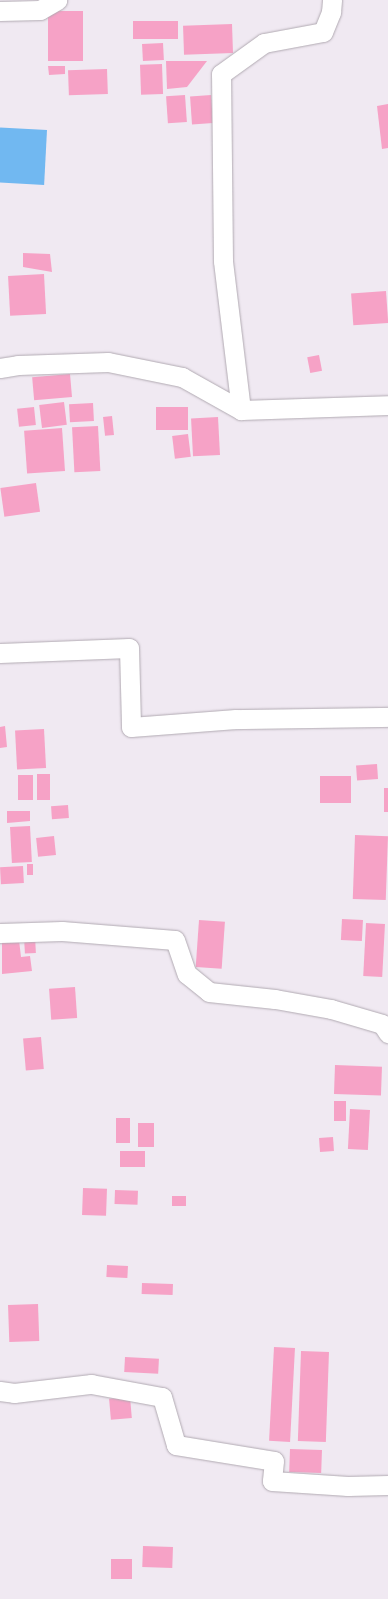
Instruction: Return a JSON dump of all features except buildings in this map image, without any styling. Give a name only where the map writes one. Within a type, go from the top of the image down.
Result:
[{"type":"street","points":[[0,11],[40,10],[57,0]]},
{"type":"street","points":[[241,410],[223,261],[221,74],[264,43],[323,32],[331,12],[332,0]]},
{"type":"street","points":[[0,368],[18,365],[108,362],[182,377],[241,410],[388,405]]},
{"type":"street","points":[[0,653],[129,648],[131,727],[236,719],[388,717]]},
{"type":"street","points":[[0,933],[62,932],[175,940],[187,974],[209,992],[275,999],[331,1008],[382,1024],[388,1033]]},
{"type":"street","points":[[0,1391],[14,1393],[91,1384],[162,1397],[176,1445],[274,1461],[272,1481],[348,1486],[388,1485]]},
{"type":"water","points":[[0,128],[47,130],[44,185],[0,183]]}]
